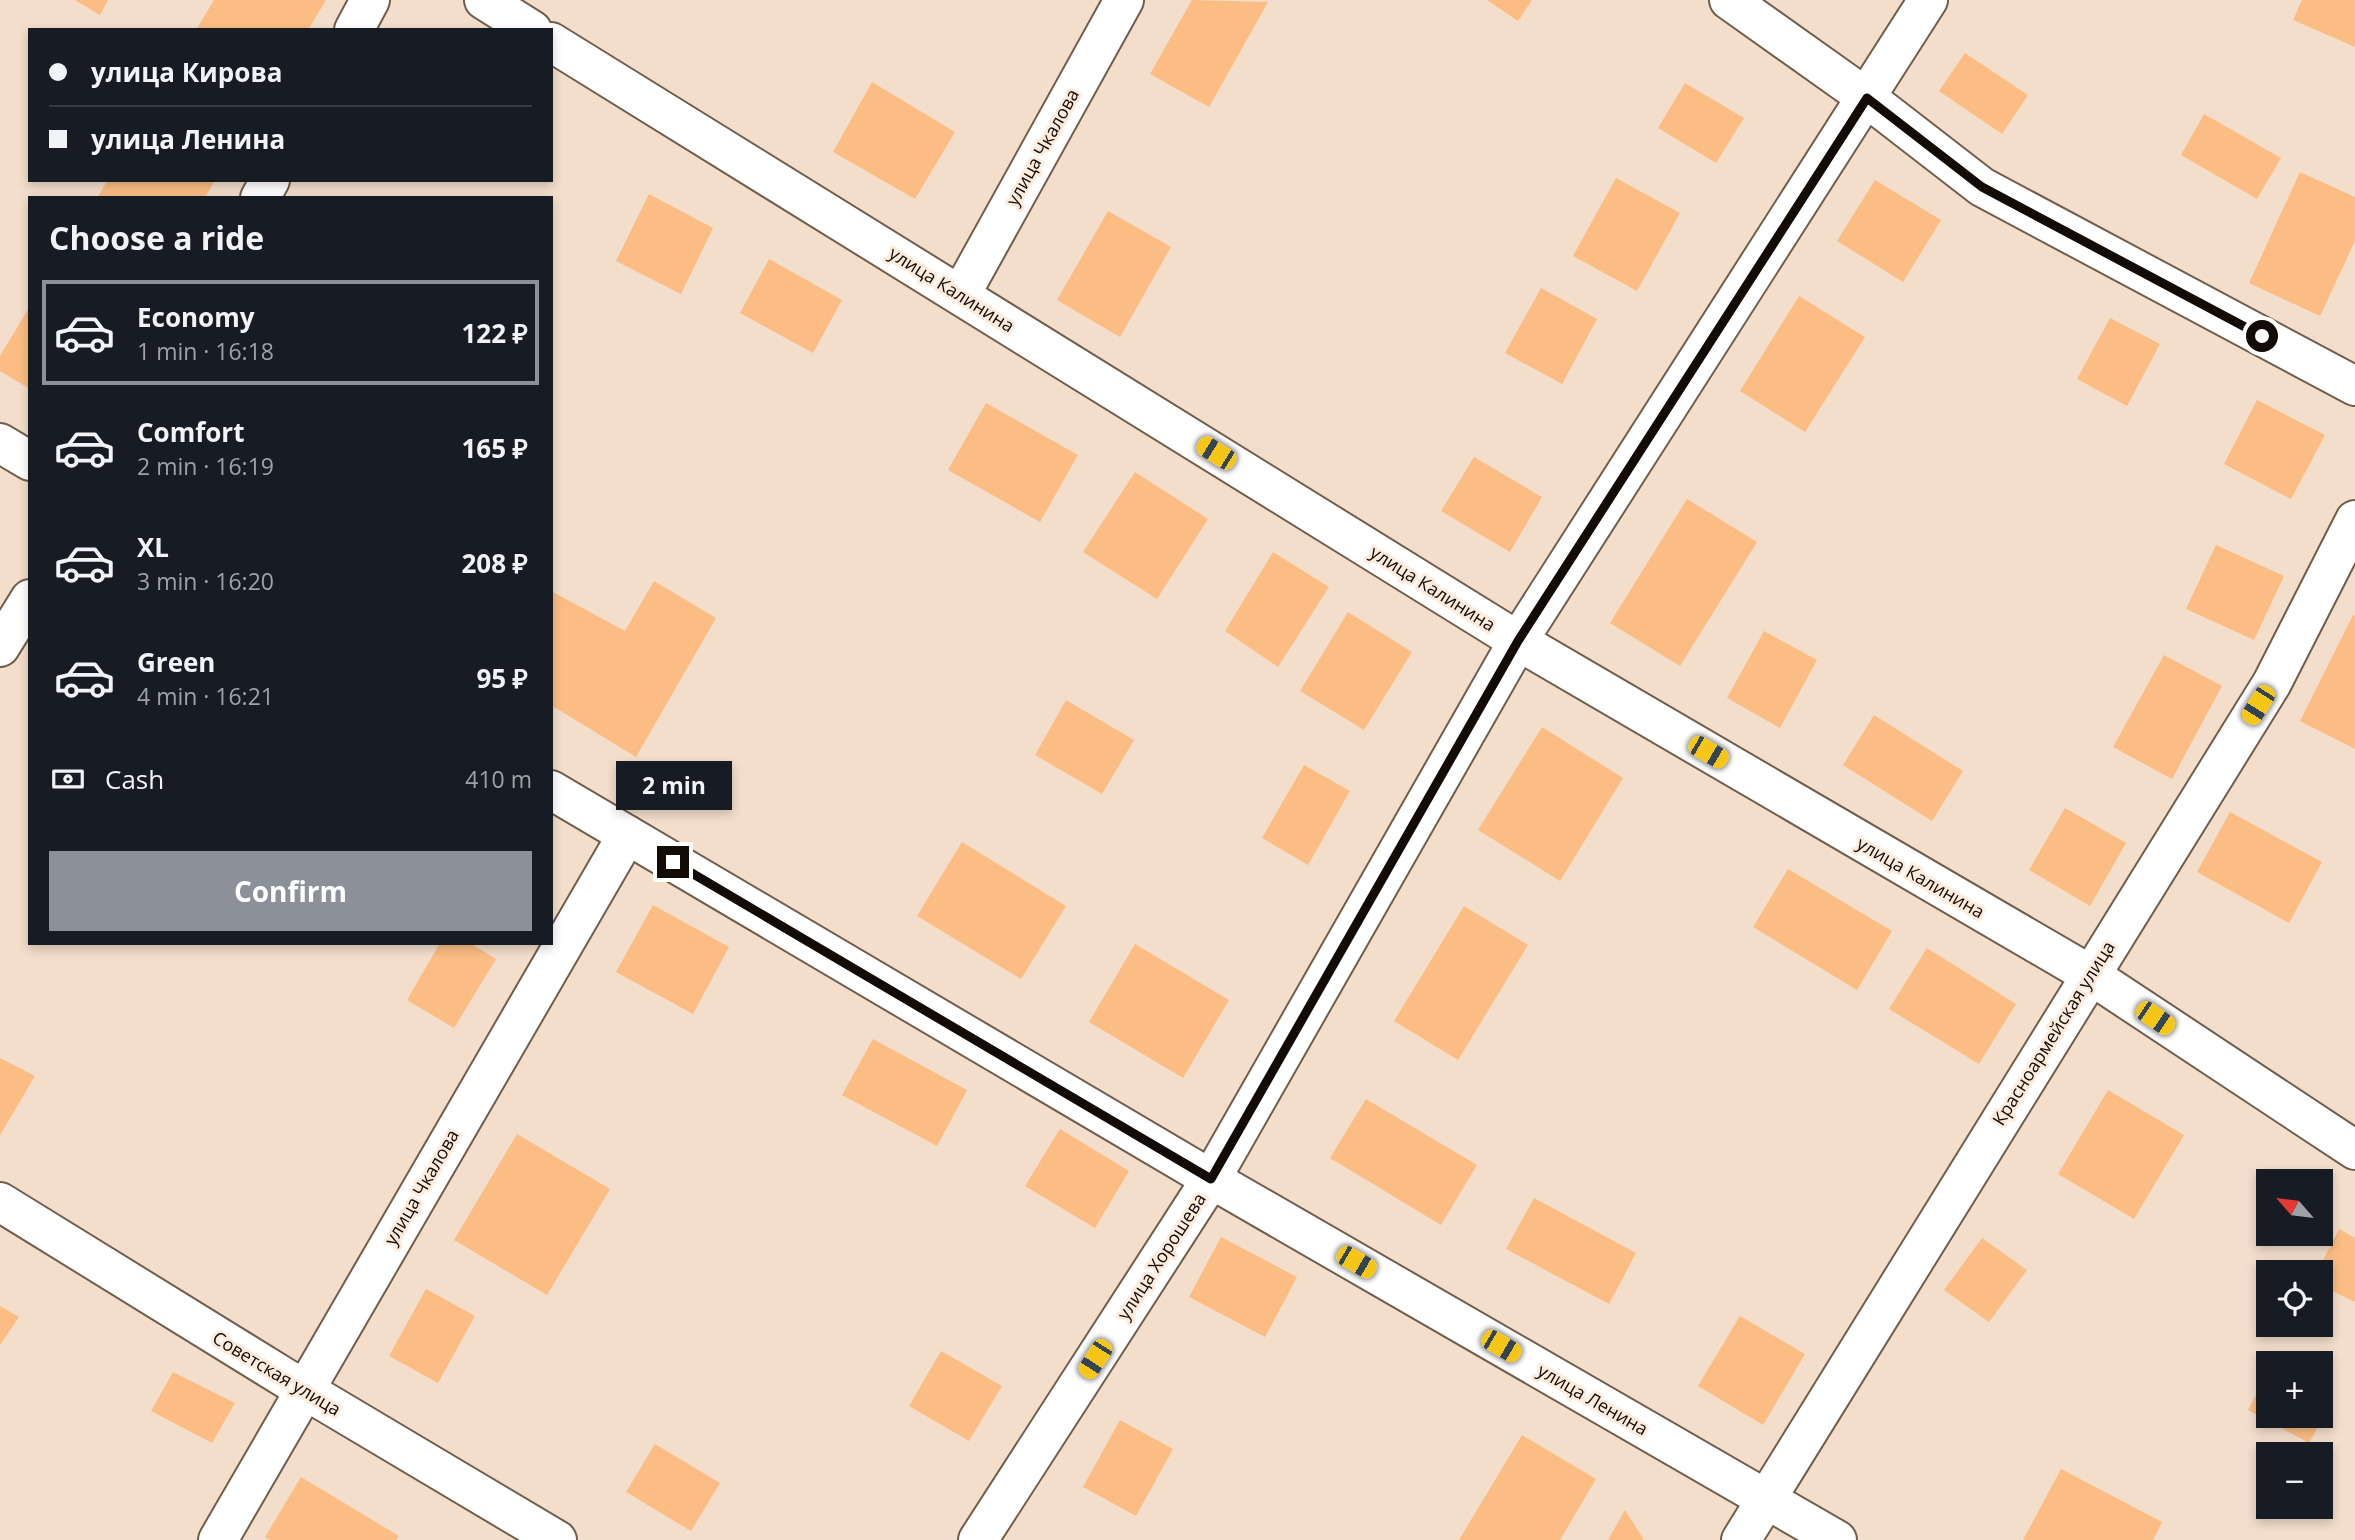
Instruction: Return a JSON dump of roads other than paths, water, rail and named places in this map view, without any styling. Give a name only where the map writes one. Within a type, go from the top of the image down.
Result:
[{"type":"street","points":[[355,28],[370,0]]},
{"type":"street","points":[[484,0],[529,28]]},
{"type":"street","name":"улица Чкалова","points":[[961,294],[1124,0]]},
{"type":"street","points":[[1729,0],[1867,98],[1982,187],[2355,386]]},
{"type":"street","name":"улица Хорошева","points":[[978,1540],[1211,1179],[1518,641],[1928,0]]},
{"type":"street","name":"улица Калинина","points":[[553,42],[1518,641],[2089,974],[2355,1150]]},
{"type":"street","points":[[0,443],[28,460]]},
{"type":"street","name":"Красноармейская улица","points":[[1741,1540],[2089,974],[2272,683],[2355,520]]},
{"type":"street","points":[[0,647],[28,602]]},
{"type":"street","name":"улица Ленина","points":[[553,791],[1211,1179],[1837,1540]]},
{"type":"street","name":"улица Чкалова","points":[[218,1540],[626,835]]},
{"type":"street","name":"Советская улица","points":[[0,1202],[303,1389],[557,1540]]}]
